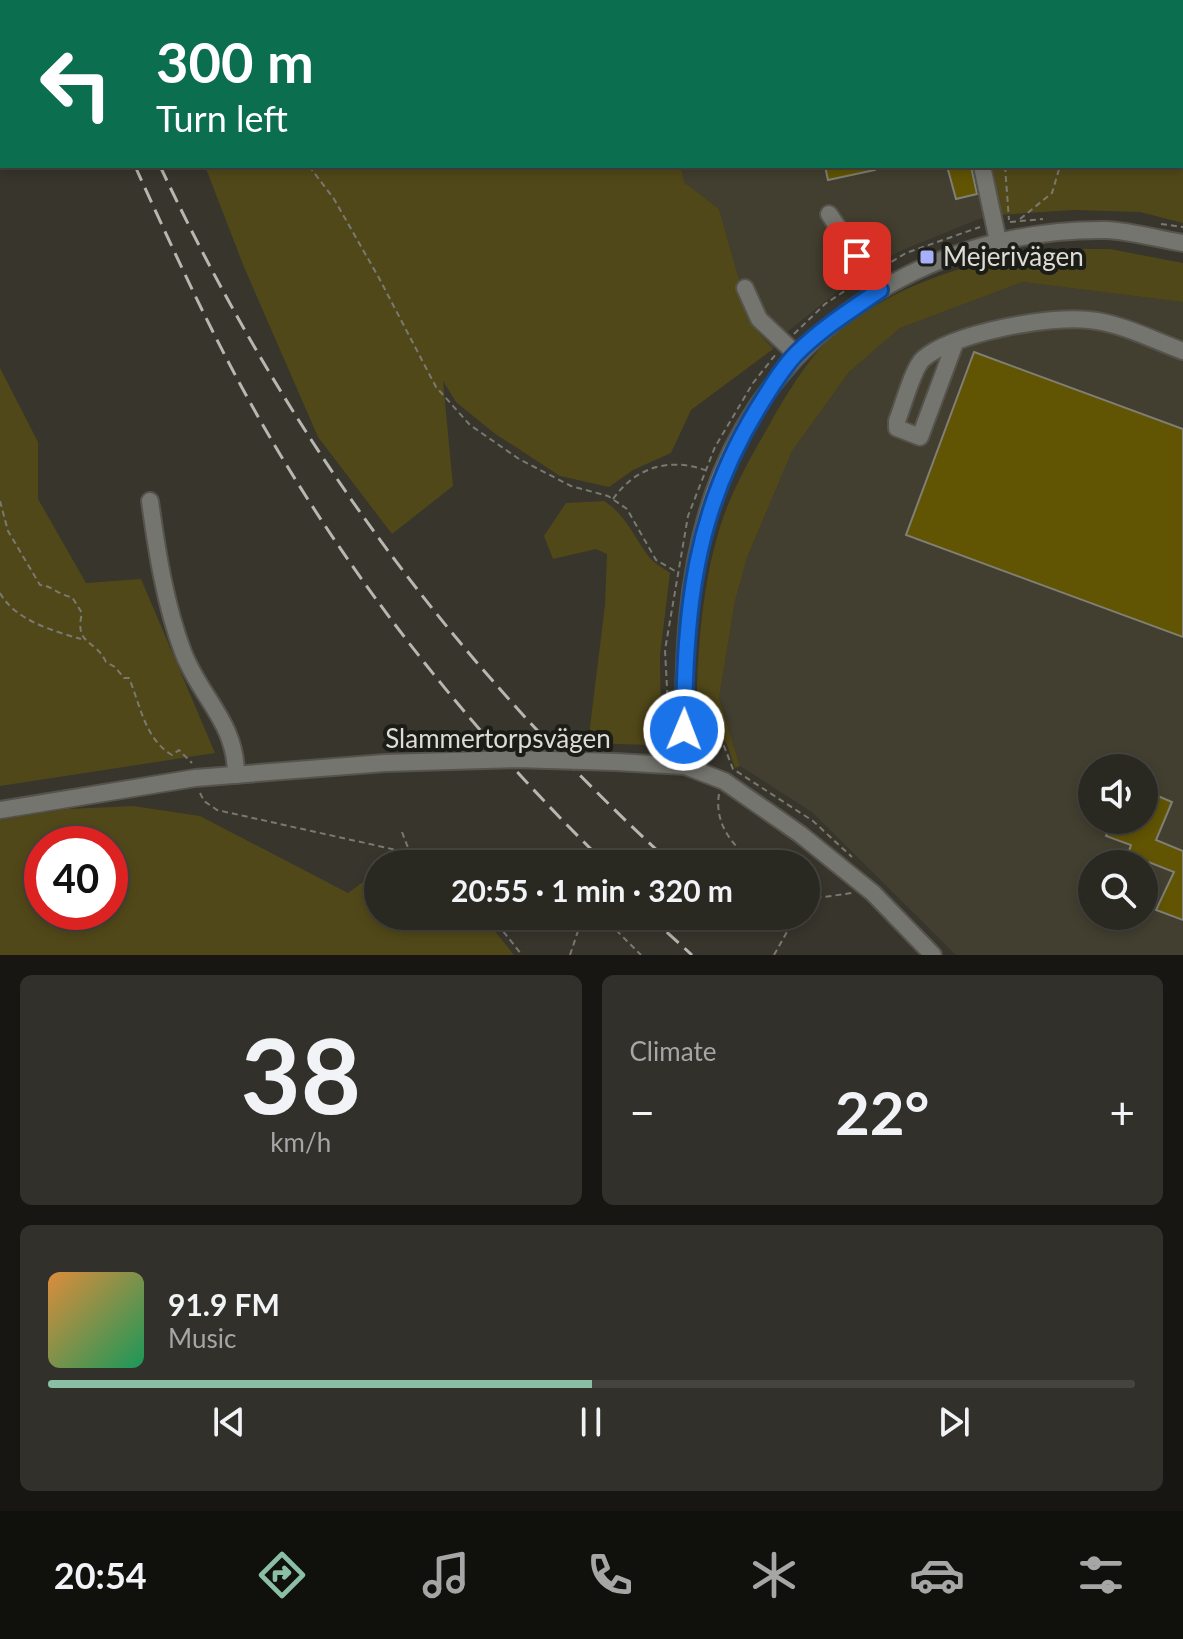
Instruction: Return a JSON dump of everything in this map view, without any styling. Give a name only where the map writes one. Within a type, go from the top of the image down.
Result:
[{"type":"street","points":[[983,168],[1001,229]]},
{"type":"street","points":[[829,214],[880,290]]},
{"type":"street","points":[[685,766],[684,692],[688,625],[714,472],[771,388],[790,349],[880,290],[1001,229],[1042,234],[1108,230],[1183,243]]},
{"type":"street","points":[[745,288],[759,319],[790,349]]},
{"type":"street","points":[[955,343],[920,437],[897,428],[920,361],[955,343],[978,334],[1071,319],[1110,325],[1183,351]]},
{"type":"street","points":[[150,501],[160,573],[183,651],[194,677],[223,718],[236,752],[236,775]]},
{"type":"street","name":"Slammertorpsvägen","points":[[0,810],[194,774],[236,775],[385,763],[515,759],[685,766],[724,781],[800,834],[873,893],[933,955]]},
{"type":"path","points":[[311,168],[334,199],[372,265],[436,387],[461,416],[519,459],[571,486],[613,499],[627,509],[656,560],[677,572]]},
{"type":"path","points":[[1001,229],[1005,168]]},
{"type":"path","points":[[646,751],[667,742],[670,730],[665,650],[688,516],[714,472],[715,447],[753,383],[790,349],[825,304],[906,253],[976,227],[1001,229],[1019,220],[1052,193],[1059,168]]},
{"type":"path","points":[[1019,220],[1051,219]]},
{"type":"path","points":[[1162,224],[1183,227]]},
{"type":"path","points":[[613,499],[644,469],[667,465],[714,472]]},
{"type":"path","points":[[0,501],[8,531],[40,585],[46,585],[60,596],[72,597],[82,613],[79,625],[83,639]]},
{"type":"path","points":[[0,593],[18,612],[55,632],[83,639],[102,653],[106,662],[124,678],[129,678],[145,717],[149,736],[169,754],[175,755],[179,750],[190,759],[204,801],[217,810],[397,850]]},
{"type":"path","points":[[724,781],[717,810],[725,832],[741,850]]},
{"type":"path","points":[[402,832],[409,850]]},
{"type":"path","points":[[820,898],[873,893]]},
{"type":"path","points":[[502,930],[522,955]]},
{"type":"path","points":[[570,955],[578,930]]},
{"type":"path","points":[[616,930],[641,955]]},
{"type":"path","points":[[774,955],[788,930]]},
{"type":"shaded area","points":[[206,168],[681,168],[684,182],[719,209],[752,325],[773,349],[691,410],[671,453],[633,470],[609,487],[560,476],[494,433],[456,402],[443,381],[453,486],[392,534],[318,437],[244,267]]},
{"type":"shaded area","points":[[681,168],[988,168],[997,215],[979,219],[898,252],[858,275],[786,333],[773,349],[752,325],[719,209],[684,182]]},
{"type":"shaded area","points":[[988,168],[1183,168],[1183,223],[1140,212],[1074,210],[997,215]]},
{"type":"shaded area","points":[[1038,249],[1110,249],[1183,263],[1183,302],[1023,282],[900,328],[849,372],[792,451],[747,558],[735,601],[719,698],[740,766],[735,768],[720,735],[696,729],[701,626],[708,574],[726,510],[778,409],[819,350],[837,332],[882,301],[958,269]]},
{"type":"shaded area","points":[[1023,282],[1183,302],[1183,955],[956,955],[812,812],[740,766],[719,698],[735,601],[747,558],[792,451],[849,372],[900,328]]},
{"type":"shaded area","points":[[0,368],[38,442],[38,499],[86,583],[141,579],[215,753],[0,786]]},
{"type":"shaded area","points":[[604,501],[624,520],[649,557],[670,573],[660,655],[661,738],[648,745],[588,743],[605,605],[607,554],[596,549],[553,559],[544,536],[566,503]]},
{"type":"shaded area","points":[[133,806],[200,816],[348,893],[364,881],[364,930],[494,930],[514,955],[0,955],[0,820],[68,809]]},
{"type":"building","points":[[825,168],[875,168],[875,170],[828,180]]},
{"type":"building","points":[[948,168],[971,168],[977,194],[956,199]]},
{"type":"building","points":[[974,352],[1183,429],[1183,637],[906,535]]},
{"type":"building","points":[[1158,796],[1172,802],[1156,840],[1183,851],[1183,920],[1158,911],[1174,872],[1158,866],[1158,850],[1129,850],[1131,845],[1106,836],[1158,834]]},
{"type":"railway","points":[[136,168],[231,367],[322,522],[364,583],[455,701],[592,850]]},
{"type":"railway","points":[[161,168],[210,266],[263,361],[320,453],[381,541],[446,626],[516,708],[657,850]]},
{"type":"railway","points":[[664,930],[692,955]]},
{"type":"place","name":"Mejerivägen","points":[[927,257]]},
{"type":"route","points":[[684,730],[688,625],[696,566],[721,474],[771,388],[796,354],[836,319],[880,290],[857,256]]}]
